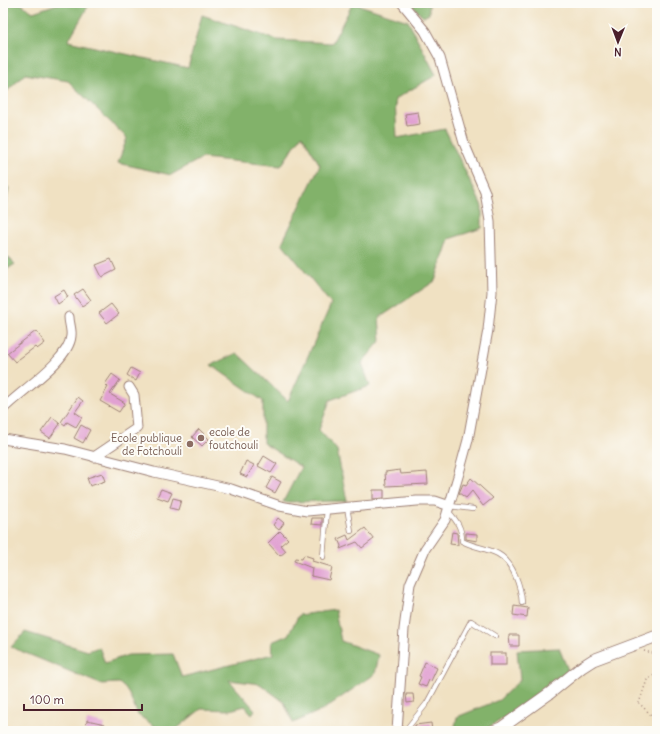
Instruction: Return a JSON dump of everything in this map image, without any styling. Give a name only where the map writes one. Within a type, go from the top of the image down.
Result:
[{"type":"street","points":[[397,731],[404,629],[410,584],[422,556],[442,526],[449,508],[468,440],[488,330],[492,292],[490,221],[484,192],[464,143],[440,58],[425,32],[402,3]]},
{"type":"street","points":[[3,409],[60,357],[68,346],[71,336],[69,317]]},
{"type":"street","points":[[94,457],[137,428],[134,394],[129,387]]},
{"type":"street","points":[[3,439],[65,449],[231,489],[285,508],[307,511],[425,501],[449,508]]},
{"type":"street","points":[[493,731],[501,728],[593,660],[657,636]]},
{"type":"lane","points":[[347,507],[351,531]]},
{"type":"lane","points":[[449,508],[473,509]]},
{"type":"lane","points":[[449,508],[462,532],[462,541],[498,554],[510,564],[522,594],[522,603]]},
{"type":"lane","points":[[323,557],[327,509]]},
{"type":"lane","points":[[405,731],[427,704],[471,621],[496,636]]},
{"type":"path","points":[[657,673],[647,680],[639,703],[657,721]]},
{"type":"green space","points":[[3,3],[20,3],[33,12],[60,3],[90,3],[68,41],[188,68],[202,15],[277,40],[332,43],[353,3],[408,21],[436,75],[395,99],[397,138],[445,129],[482,206],[482,228],[449,239],[435,281],[379,318],[381,340],[362,363],[370,386],[330,400],[319,430],[337,450],[347,501],[283,502],[301,467],[263,443],[263,401],[211,365],[237,353],[288,401],[331,304],[282,243],[320,165],[302,135],[281,166],[202,158],[171,175],[118,163],[127,138],[68,81],[25,74],[3,95]]},
{"type":"green space","points":[[410,3],[429,3],[429,14],[423,17]]},
{"type":"green space","points":[[3,183],[9,188],[3,217]]},
{"type":"green space","points":[[3,252],[15,264],[3,272]]},
{"type":"green space","points":[[335,610],[341,641],[379,655],[375,674],[324,709],[293,723],[284,702],[260,684],[229,680],[255,710],[252,714],[245,706],[230,710],[201,709],[174,731],[155,731],[156,727],[138,715],[127,690],[119,683],[100,684],[11,647],[25,632],[88,651],[99,647],[105,663],[128,655],[173,654],[182,677],[273,654],[272,642],[288,635],[299,615]]},
{"type":"green space","points":[[559,648],[568,670],[550,689],[488,728],[477,731],[454,731],[457,717],[499,700],[520,680],[517,650]]},
{"type":"building","points":[[418,112],[420,124],[407,126],[405,114]]},
{"type":"building","points":[[111,259],[116,270],[102,277],[96,265]]},
{"type":"building","points":[[83,289],[91,300],[82,306],[74,295]]},
{"type":"building","points":[[64,290],[68,297],[58,304],[54,296]]},
{"type":"building","points":[[111,304],[119,314],[107,323],[99,313]]},
{"type":"building","points":[[36,331],[45,343],[37,349],[35,347],[15,362],[7,353]]},
{"type":"building","points":[[131,368],[140,373],[136,381],[127,375]]},
{"type":"building","points":[[112,374],[120,380],[110,394],[125,403],[119,412],[100,401],[108,387],[105,384]]},
{"type":"building","points":[[78,397],[83,401],[75,412],[82,417],[76,427],[67,422],[65,425],[61,422]]},
{"type":"building","points":[[52,417],[60,424],[50,438],[41,432]]},
{"type":"building","points":[[81,425],[90,430],[83,443],[74,438]]},
{"type":"building","name":"ecole de foutchouli","points":[[199,429],[209,439],[202,446],[192,437]]},
{"type":"building","points":[[264,456],[277,464],[271,473],[258,466]]},
{"type":"building","points":[[246,461],[254,465],[247,477],[240,474]]},
{"type":"building","points":[[400,470],[401,474],[427,472],[428,484],[386,486],[385,472]]},
{"type":"building","points":[[102,473],[105,481],[90,486],[87,478]]},
{"type":"building","points":[[272,477],[281,482],[275,493],[266,488]]},
{"type":"building","points":[[471,478],[493,498],[483,506],[472,491],[466,498],[459,493],[463,484],[466,485]]},
{"type":"building","points":[[161,489],[172,493],[168,501],[157,497]]},
{"type":"building","points":[[373,490],[384,490],[384,498],[373,499]]},
{"type":"building","points":[[173,498],[181,500],[178,510],[170,508]]},
{"type":"building","points":[[278,518],[284,523],[279,530],[273,525]]},
{"type":"building","points":[[312,518],[322,518],[322,525],[311,524]]},
{"type":"building","points":[[365,528],[374,539],[362,548],[357,542],[340,549],[341,546],[338,539],[347,535],[349,540]]},
{"type":"building","points":[[280,531],[288,539],[281,545],[286,551],[280,556],[268,543]]},
{"type":"building","points":[[452,532],[457,533],[458,545],[450,544]]},
{"type":"building","points":[[466,533],[477,534],[477,541],[466,539]]},
{"type":"building","points":[[304,555],[313,558],[312,561],[332,567],[329,580],[311,576],[312,568],[294,561],[295,558],[302,559]]},
{"type":"building","points":[[514,606],[528,608],[527,617],[513,615]]},
{"type":"building","points":[[509,635],[519,635],[519,646],[510,646]]},
{"type":"building","points":[[490,653],[506,653],[506,665],[490,665]]},
{"type":"building","points":[[425,662],[437,668],[431,681],[429,680],[426,687],[418,684],[421,677],[419,676]]},
{"type":"building","points":[[406,694],[413,694],[414,702],[407,703]]},
{"type":"building","points":[[87,720],[105,724],[103,731],[85,731]]},
{"type":"building","points":[[431,723],[432,731],[416,731],[415,725]]},
{"type":"place","name":"ecole de foutchouli","points":[[201,438]]},
{"type":"place","name":"Ecole publique de Fotchouli","points":[[190,444]]}]
